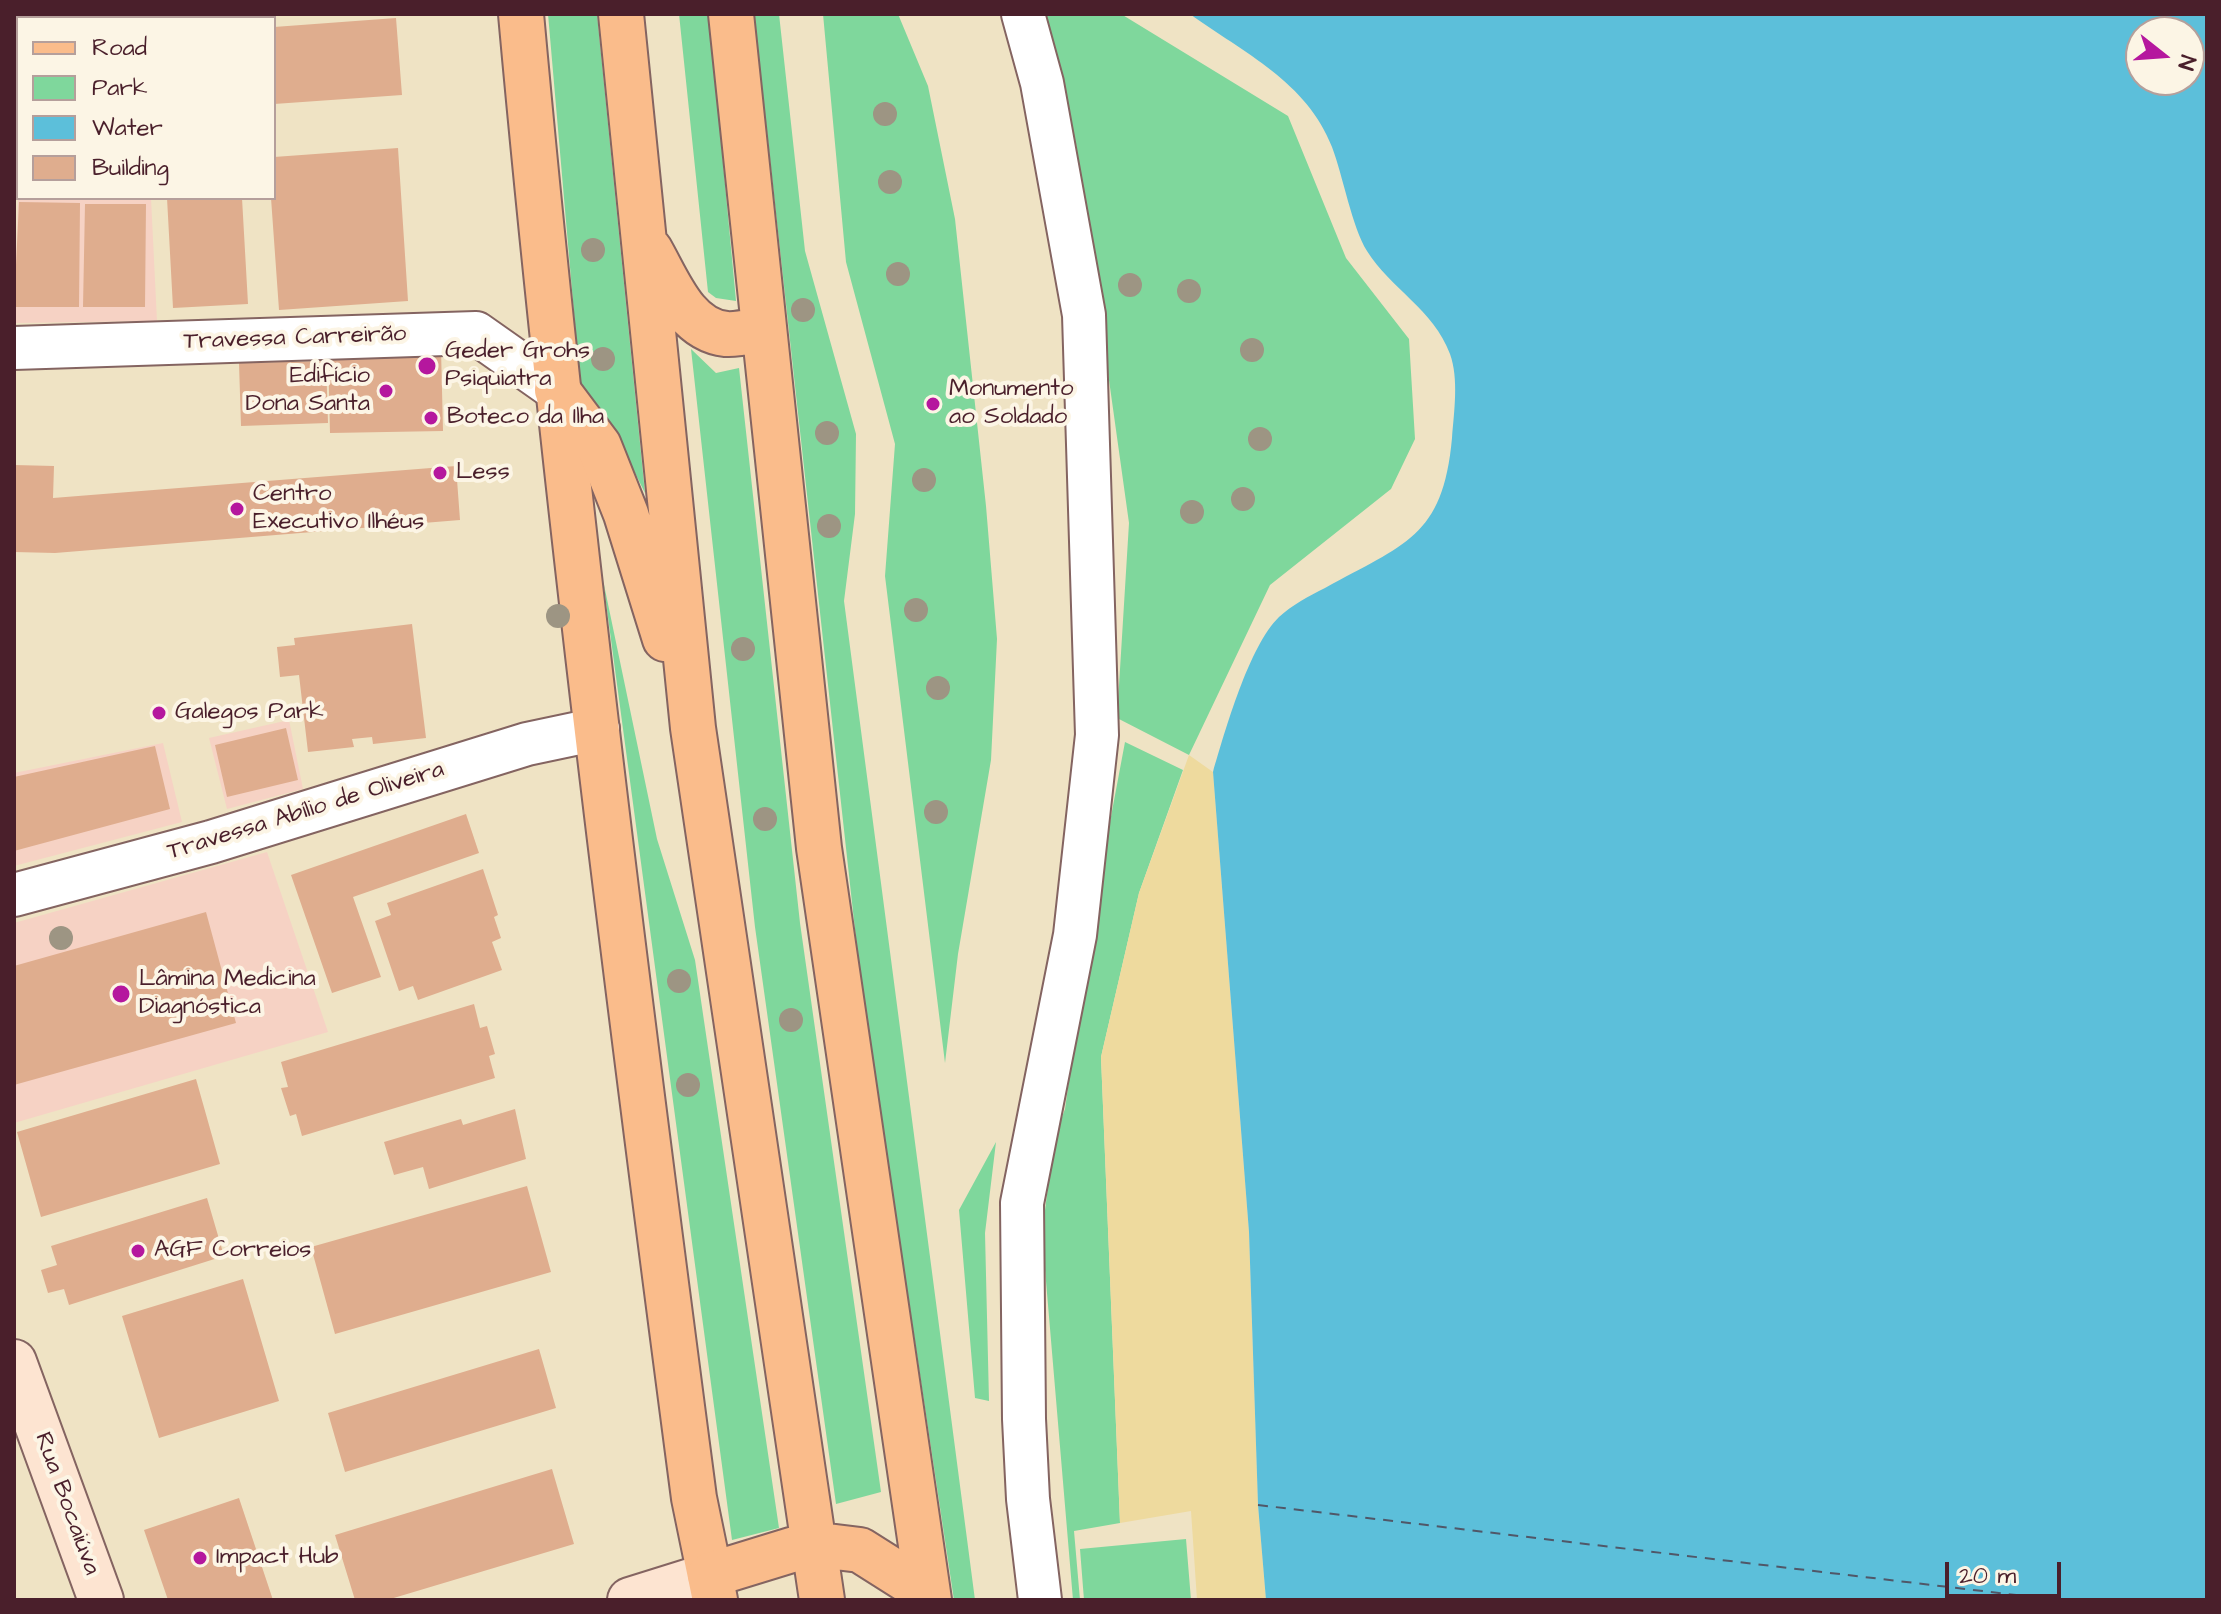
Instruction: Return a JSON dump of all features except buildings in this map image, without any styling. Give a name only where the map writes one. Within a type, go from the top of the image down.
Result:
[{"type":"main road","points":[[521,14],[557,390],[598,729],[690,1464],[712,1588]]},
{"type":"main road","points":[[621,14],[693,728],[811,1544],[822,1600]]},
{"type":"main road","points":[[731,14],[819,848],[928,1596]]},
{"type":"main road","points":[[643,237],[687,314],[706,329],[728,334],[763,329]]},
{"type":"main road","points":[[557,390],[599,446],[626,514],[693,728]]},
{"type":"main road","name":"Rua Bocaiúva","points":[[14,1362],[101,1600]]},
{"type":"main road","points":[[630,1600],[712,1588],[811,1544],[860,1550],[928,1596]]},
{"type":"street","points":[[1023,14],[1042,83],[1084,315],[1097,735],[1075,935],[1022,1203],[1024,1419],[1040,1600]]},
{"type":"street","name":"Travessa Carreirão","points":[[14,348],[476,333],[557,390]]},
{"type":"street","name":"Travessa Abílio de Oliveira","points":[[14,895],[211,842],[527,744],[598,729]]},
{"type":"shaded area","points":[[18,200],[151,200],[157,321],[14,323]]},
{"type":"shaded area","points":[[289,720],[303,789],[227,809],[209,738]]},
{"type":"shaded area","points":[[163,743],[182,822],[14,866],[14,773]]},
{"type":"shaded area","points":[[267,852],[328,1032],[14,1123],[14,923]]},
{"type":"green space","points":[[548,14],[597,14],[645,493],[612,427],[580,382]]},
{"type":"green space","points":[[679,14],[709,14],[736,301],[716,298],[708,292]]},
{"type":"green space","points":[[754,14],[779,14],[805,251],[856,434],[855,514],[844,601],[975,1600],[954,1600],[861,984]]},
{"type":"green space","points":[[823,14],[898,14],[928,86],[955,219],[997,639],[991,760],[958,954],[945,1063],[885,576],[895,444],[846,262]]},
{"type":"green space","points":[[1043,14],[1121,14],[1288,116],[1346,258],[1409,339],[1415,439],[1391,489],[1270,585],[1189,755],[1117,718],[1129,523],[1076,144]]},
{"type":"green space","points":[[691,349],[716,373],[739,368],[800,923],[881,1492],[836,1504],[755,927]]},
{"type":"green space","points":[[603,580],[657,839],[695,960],[779,1528],[732,1540]]},
{"type":"green space","points":[[1125,742],[1183,770],[1139,893],[1101,1057],[1120,1523],[1074,1531],[1080,1600],[1073,1600],[1042,1234],[1054,1139],[1065,1109],[1091,923]]},
{"type":"green space","points":[[996,1142],[985,1233],[989,1401],[975,1398],[959,1210]]},
{"type":"green space","points":[[1186,1539],[1191,1600],[1084,1600],[1080,1549]]},
{"type":"sand","points":[[1189,755],[1213,772],[1249,1232],[1258,1505],[1266,1600],[1197,1600],[1191,1511],[1120,1523],[1101,1057],[1139,893]]},
{"type":"water","points":[[1190,14],[2207,14],[2207,1600],[1266,1600],[1258,1505],[1249,1232],[1213,772],[1248,668],[1268,630],[1279,617],[1301,601],[1398,548],[1429,518],[1447,471],[1455,385],[1453,364],[1443,338],[1367,251],[1352,215],[1332,147],[1321,124],[1290,87],[1252,56]]},
{"type":"ferry route","points":[[1258,1505],[2058,1600]]},
{"type":"place","name":"Geder Grohs Psiquiatra","points":[[427,366]]},
{"type":"place","name":"Edifício Dona Santa","points":[[386,391]]},
{"type":"place","name":"Monumento ao Soldado","points":[[933,404]]},
{"type":"place","name":"Boteco da Ilha","points":[[431,418]]},
{"type":"place","name":"Less","points":[[440,473]]},
{"type":"place","name":"Centro Executivo Ilhéus","points":[[237,509]]},
{"type":"place","name":"Galegos Park","points":[[159,713]]},
{"type":"place","name":"Lâmina Medicina Diagnóstica","points":[[121,994]]},
{"type":"place","name":"AGF Correios","points":[[138,1251]]},
{"type":"place","name":"Impact Hub","points":[[200,1558]]}]
